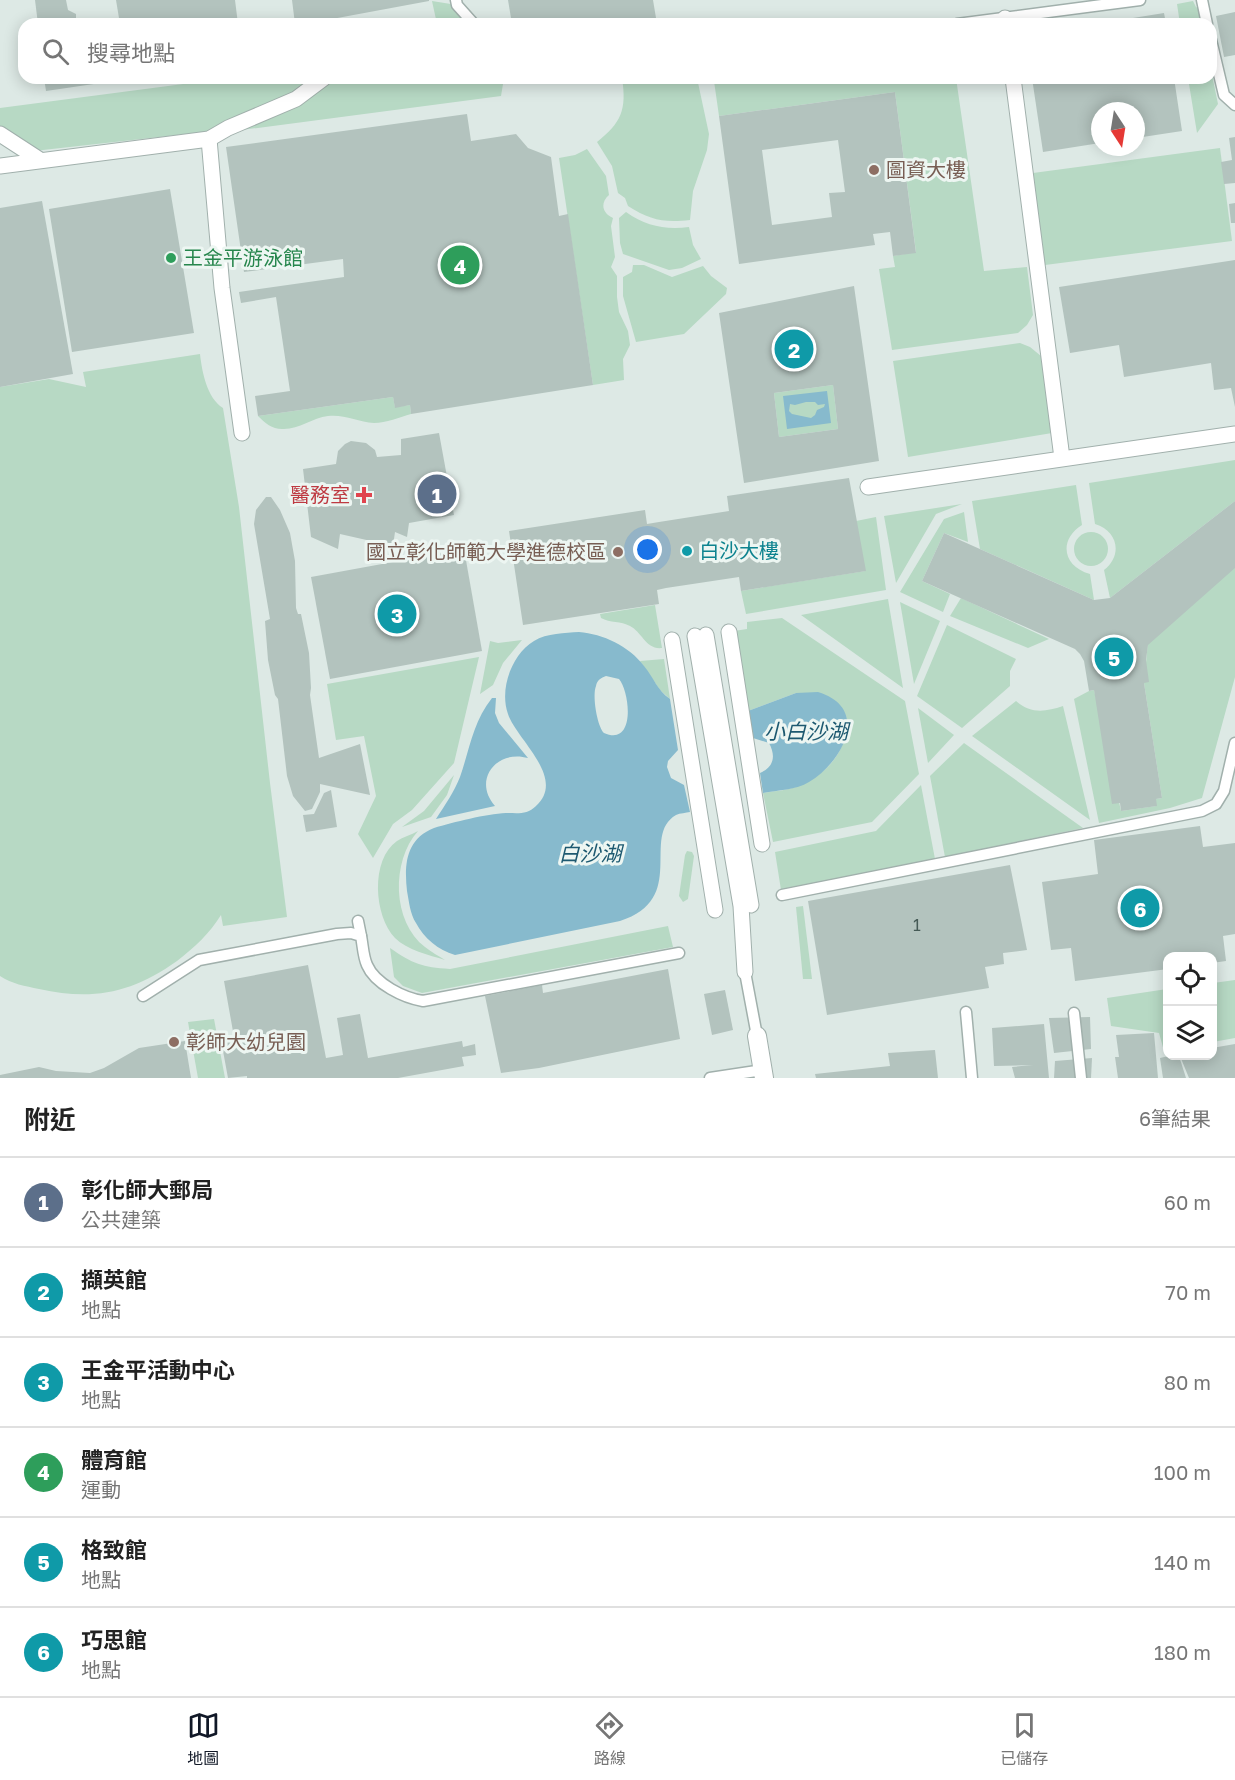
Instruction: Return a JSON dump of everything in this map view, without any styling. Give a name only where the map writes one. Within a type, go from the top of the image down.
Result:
[{"type":"street","points":[[0,166],[209,139],[228,128],[296,99],[316,84]]},
{"type":"street","points":[[1014,84],[1062,459]]},
{"type":"street","points":[[0,134],[40,160]]},
{"type":"street","points":[[209,139],[222,288],[242,433]]},
{"type":"street","points":[[868,487],[1235,434]]},
{"type":"street","points":[[729,632],[762,844]]},
{"type":"street","points":[[745,972],[741,906],[701,636],[752,905]]},
{"type":"street","points":[[672,640],[715,910]]},
{"type":"street","points":[[758,1036],[763,1074]]},
{"type":"lane","points":[[456,0],[456,5],[468,18]]},
{"type":"lane","points":[[1024,18],[1140,0]]},
{"type":"lane","points":[[1202,0],[1206,18]]},
{"type":"lane","points":[[1217,65],[1224,95],[1235,105]]},
{"type":"lane","points":[[782,895],[1202,811],[1216,804],[1224,791],[1235,742]]},
{"type":"lane","points":[[358,921],[365,960],[373,974],[401,994],[423,1001],[679,953]]},
{"type":"lane","points":[[143,996],[199,960],[337,934],[351,933],[361,936]]},
{"type":"lane","points":[[745,972],[758,1036]]},
{"type":"lane","points":[[966,1012],[972,1078]]},
{"type":"lane","points":[[1074,1013],[1081,1078]]},
{"type":"lane","points":[[710,1078],[763,1074]]},
{"type":"green space","points":[[432,1],[457,5],[469,18],[436,18]]},
{"type":"green space","points":[[1193,1],[1201,10],[1202,18],[1179,18],[1177,4]]},
{"type":"green space","points":[[183,84],[306,84],[293,94],[213,131],[34,151],[0,129],[0,108]]},
{"type":"green space","points":[[326,84],[503,84],[501,96],[234,131],[302,103]]},
{"type":"green space","points":[[623,84],[698,84],[709,134],[707,150],[693,191],[690,220],[665,221],[643,215],[628,206],[625,198],[618,193],[612,166],[597,142],[617,122],[623,107]]},
{"type":"green space","points":[[714,84],[957,84],[984,271],[1027,267],[1033,315],[1027,325],[1018,333],[892,350],[879,269],[895,267],[893,256],[916,252],[895,92],[719,116]]},
{"type":"green space","points":[[1189,84],[1214,84],[1218,104],[1197,133]]},
{"type":"green space","points":[[1220,148],[1232,241],[1045,265],[1033,173]]},
{"type":"green space","points":[[587,149],[606,176],[609,195],[603,204],[606,213],[613,218],[611,226],[615,257],[611,267],[617,276],[619,312],[628,331],[630,345],[623,359],[624,380],[593,385],[559,158],[575,155]]},
{"type":"green space","points":[[626,212],[641,221],[656,226],[689,227],[693,245],[701,259],[682,268],[669,270],[623,254],[619,218]]},
{"type":"green space","points":[[633,265],[644,265],[672,277],[703,266],[711,276],[727,288],[726,294],[684,334],[636,342],[623,296],[623,277],[632,272]]},
{"type":"green space","points":[[1020,343],[1030,347],[1041,356],[1052,433],[908,457],[893,361]]},
{"type":"green space","points":[[200,354],[209,391],[223,408],[239,507],[287,917],[223,926],[221,915],[190,951],[160,972],[128,987],[95,994],[77,994],[59,993],[19,984],[0,976],[0,387],[49,379],[86,387],[83,372]]},
{"type":"green space","points":[[833,385],[838,429],[779,437],[774,393]]},
{"type":"green space","points":[[393,397],[395,407],[410,405],[411,414],[374,423],[340,416],[328,416],[288,429],[275,428],[258,416]]},
{"type":"green space","points":[[1235,460],[1235,501],[1110,598],[1104,570],[1114,557],[1115,544],[1109,532],[1095,524],[1089,483]]},
{"type":"green space","points":[[1076,485],[1082,525],[1069,538],[1067,552],[1074,566],[1090,574],[1094,600],[980,549],[972,501]]},
{"type":"green space","points":[[962,504],[936,514],[896,583],[884,516]]},
{"type":"green space","points":[[964,512],[968,542],[944,533],[922,581],[950,594],[943,612],[900,592],[944,519]]},
{"type":"green space","points":[[876,517],[886,590],[746,614],[741,591],[865,571],[856,521]]},
{"type":"green space","points":[[1091,532],[1103,537],[1108,549],[1103,561],[1091,566],[1079,561],[1074,549],[1079,537]]},
{"type":"green space","points":[[1235,567],[1235,677],[1202,798],[1170,808],[1099,823],[1074,699],[1094,690],[1121,811],[1156,806],[1156,799],[1162,798],[1144,683],[1148,642]]},
{"type":"green space","points":[[961,598],[1049,639],[1028,648],[950,616]]},
{"type":"green space","points":[[888,599],[890,611],[903,688],[801,615]]},
{"type":"green space","points":[[900,602],[940,621],[914,684]]},
{"type":"green space","points":[[655,605],[662,648],[648,644],[630,626],[604,620],[600,614]]},
{"type":"green space","points":[[782,618],[905,701],[919,774],[872,822],[773,842],[763,793],[797,787],[821,773],[841,748],[846,727],[846,715],[796,693],[748,711],[734,631],[747,629],[747,622]]},
{"type":"green space","points":[[947,625],[1016,659],[1010,671],[1010,686],[962,728],[917,696]]},
{"type":"green space","points":[[522,640],[503,663],[493,685],[480,694],[490,641],[498,643]]},
{"type":"green space","points":[[479,657],[454,763],[412,810],[393,824],[373,858],[358,834],[376,796],[364,736],[336,740],[327,684]]},
{"type":"green space","points":[[664,659],[670,699],[660,690],[640,661]]},
{"type":"green space","points":[[1016,701],[1027,708],[1038,711],[1063,706],[1090,820],[972,736]]},
{"type":"green space","points":[[918,708],[954,735],[928,763]]},
{"type":"green space","points":[[964,743],[1083,828],[945,857],[930,776]]},
{"type":"green space","points":[[454,775],[447,795],[431,817],[402,827],[424,811]]},
{"type":"green space","points":[[921,785],[935,859],[781,890],[775,852],[876,831]]},
{"type":"green space","points":[[418,831],[403,858],[399,891],[401,907],[406,923],[414,936],[427,949],[445,960],[412,949],[395,938],[388,928],[379,903],[379,874],[382,861],[397,841]]},
{"type":"green space","points":[[687,851],[692,852],[694,856],[688,899],[683,902],[679,896]]},
{"type":"green space","points":[[803,906],[812,979],[803,979],[796,907]]},
{"type":"green space","points":[[668,926],[673,947],[422,993],[403,986],[394,977],[390,948],[418,964],[450,969]]},
{"type":"green space","points":[[1235,980],[1235,1038],[1217,1041],[1217,1006],[1217,982]]},
{"type":"green space","points":[[1163,990],[1163,1047],[1159,1033],[1111,1026],[1107,998]]},
{"type":"green space","points":[[214,1019],[225,1078],[198,1078],[188,1022]]},
{"type":"water","points":[[827,391],[831,423],[787,429],[783,396]],"holes":[[[815,402],[818,405],[825,404],[811,418],[792,414],[789,411],[790,404]]]},
{"type":"water","name":"白沙湖","points":[[579,632],[606,638],[623,647],[638,659],[662,692],[670,699],[678,750],[668,761],[667,767],[671,778],[684,785],[690,812],[676,815],[666,825],[662,837],[659,883],[653,898],[641,911],[620,921],[455,955],[449,953],[437,947],[427,938],[412,916],[406,871],[412,846],[425,833],[434,828],[489,815],[526,812],[536,806],[544,795],[546,783],[537,759],[508,714],[506,683],[519,654],[534,641],[545,636]],"holes":[[[606,676],[619,679],[626,695],[628,716],[621,732],[614,735],[604,733],[601,729],[596,710],[595,690],[597,682]]]},
{"type":"water","name":"小白沙湖","points":[[818,692],[834,700],[844,710],[847,722],[846,736],[841,749],[821,773],[804,785],[763,793],[760,773],[771,764],[773,752],[769,743],[753,738],[748,711],[796,693]]},
{"type":"water","points":[[492,698],[496,698],[495,713],[499,723],[528,758],[517,756],[507,758],[498,762],[491,769],[486,786],[495,806],[436,819],[458,783],[480,716]]},
{"type":"building","points":[[35,0],[66,0],[68,10],[76,14],[76,18],[37,18]]},
{"type":"building","points":[[116,0],[235,0],[237,18],[119,18]]},
{"type":"building","points":[[292,0],[429,0],[337,18],[294,18]]},
{"type":"building","points":[[508,0],[653,0],[656,18],[511,18]]},
{"type":"building","points":[[1235,12],[1235,55],[1224,57],[1216,16]]},
{"type":"building","points":[[1164,13],[1165,18],[1133,18]]},
{"type":"building","points":[[45,84],[94,84],[46,91]]},
{"type":"building","points":[[1033,84],[1175,84],[1182,131],[1145,137],[1145,102],[1091,102],[1091,144],[1043,152]]},
{"type":"building","name":"圖資大樓","points":[[895,92],[916,253],[893,256],[890,232],[873,234],[875,245],[739,264],[719,116]],"holes":[[[838,140],[845,192],[829,193],[832,217],[772,225],[762,150]]]},
{"type":"building","points":[[467,114],[471,141],[516,134],[528,148],[551,157],[559,216],[568,214],[593,385],[411,414],[410,405],[395,408],[393,397],[258,416],[255,396],[290,391],[276,297],[241,303],[239,292],[344,277],[343,259],[244,272],[226,147]]},
{"type":"building","points":[[1235,137],[1235,183],[1224,184],[1221,162],[1232,160],[1229,138]]},
{"type":"building","name":"王金平游泳館","points":[[170,189],[194,333],[72,352],[49,209]]},
{"type":"building","points":[[42,201],[73,374],[0,387],[0,208]]},
{"type":"building","points":[[1235,203],[1235,223],[1231,223],[1229,204]]},
{"type":"building","points":[[1235,260],[1235,407],[1231,388],[1214,390],[1211,363],[1124,377],[1119,345],[1070,353],[1059,287]]},
{"type":"building","points":[[854,286],[879,461],[744,483],[719,313]],"holes":[[[833,385],[838,429],[779,437],[774,393]]]},
{"type":"building","points":[[439,433],[454,515],[409,523],[407,537],[395,532],[393,546],[340,534],[338,549],[311,537],[303,469],[336,464],[338,451],[351,441],[366,443],[375,450],[377,457],[401,455],[401,439]]},
{"type":"building","name":"白沙大樓","points":[[849,478],[866,571],[741,591],[739,577],[666,588],[657,590],[659,604],[523,625],[509,531],[645,510],[647,524],[729,511],[727,496]]},
{"type":"building","points":[[266,497],[271,497],[280,510],[290,533],[295,561],[296,608],[298,614],[301,614],[309,653],[310,695],[319,758],[360,744],[370,795],[320,784],[320,792],[312,809],[305,811],[293,796],[287,776],[278,699],[275,695],[268,660],[265,621],[270,619],[254,524],[256,510]]},
{"type":"building","points":[[1235,501],[1235,568],[1148,645],[1146,660],[1149,682],[1144,683],[1162,798],[1156,799],[1157,806],[1121,811],[1120,803],[1112,804],[1094,690],[1089,691],[1084,661],[1080,654],[1075,649],[922,581],[944,533],[1094,600],[1110,598]]},
{"type":"building","points":[[464,549],[482,651],[330,679],[311,577]]},
{"type":"building","points":[[331,790],[337,827],[306,832],[303,815],[314,814],[324,793]]},
{"type":"building","points":[[1200,826],[1203,847],[1235,843],[1235,934],[1223,936],[1226,961],[1217,962],[1217,952],[1163,952],[1163,970],[1075,981],[1071,948],[1051,950],[1042,882],[1098,874],[1094,840]]},
{"type":"building","points":[[1010,865],[1027,950],[1003,953],[1004,964],[985,967],[989,988],[827,1015],[808,901]]},
{"type":"building","points":[[308,965],[326,1058],[343,1055],[337,1018],[360,1014],[368,1058],[462,1041],[463,1047],[475,1044],[476,1055],[462,1057],[464,1066],[398,1078],[247,1078],[247,1076],[228,1078],[221,1040],[234,1037],[224,981]]},
{"type":"building","points":[[668,969],[680,1039],[539,1068],[501,1073],[485,996],[542,985],[543,993]]},
{"type":"building","points":[[725,990],[733,1030],[712,1035],[704,994]]},
{"type":"building","points":[[1090,1017],[1091,1049],[1054,1053],[1049,1018]]},
{"type":"building","points":[[1044,1024],[1049,1078],[1015,1078],[1012,1067],[1033,1065],[994,1066],[992,1028]]},
{"type":"building","points":[[1154,1033],[1158,1078],[1118,1078],[1115,1057],[1119,1057],[1116,1035]]},
{"type":"building","points":[[185,1041],[191,1078],[0,1078],[0,1075],[39,1067],[56,1071],[90,1073],[104,1068],[139,1048]]},
{"type":"building","points":[[1235,1044],[1235,1078],[1189,1078],[1182,1060],[1217,1060],[1217,1047]]},
{"type":"building","points":[[935,1050],[938,1078],[816,1078],[815,1074],[890,1066],[888,1053]]},
{"type":"building","points":[[1092,1058],[1091,1078],[1054,1078],[1055,1061]]},
{"type":"building","points":[[1160,1058],[1180,1060],[1186,1078],[1163,1078]]},
{"type":"place","name":"圖資大樓","points":[[874,170]]},
{"type":"place","name":"王金平游泳館","points":[[171,258]]},
{"type":"place","name":"體育館","points":[[460,265]]},
{"type":"place","name":"擷英館","points":[[794,349]]},
{"type":"place","name":"彰化師大郵局","points":[[437,494]]},
{"type":"place","name":"醫務室","points":[[364,495]]},
{"type":"place","name":"白沙大樓","points":[[687,551]]},
{"type":"place","name":"國立彰化師範大學進德校區","points":[[618,552]]},
{"type":"place","name":"王金平活動中心","points":[[397,614]]},
{"type":"place","name":"格致館","points":[[1114,657]]},
{"type":"place","name":"巧思館","points":[[1140,908]]},
{"type":"place","name":"彰師大幼兒園","points":[[174,1042]]}]
